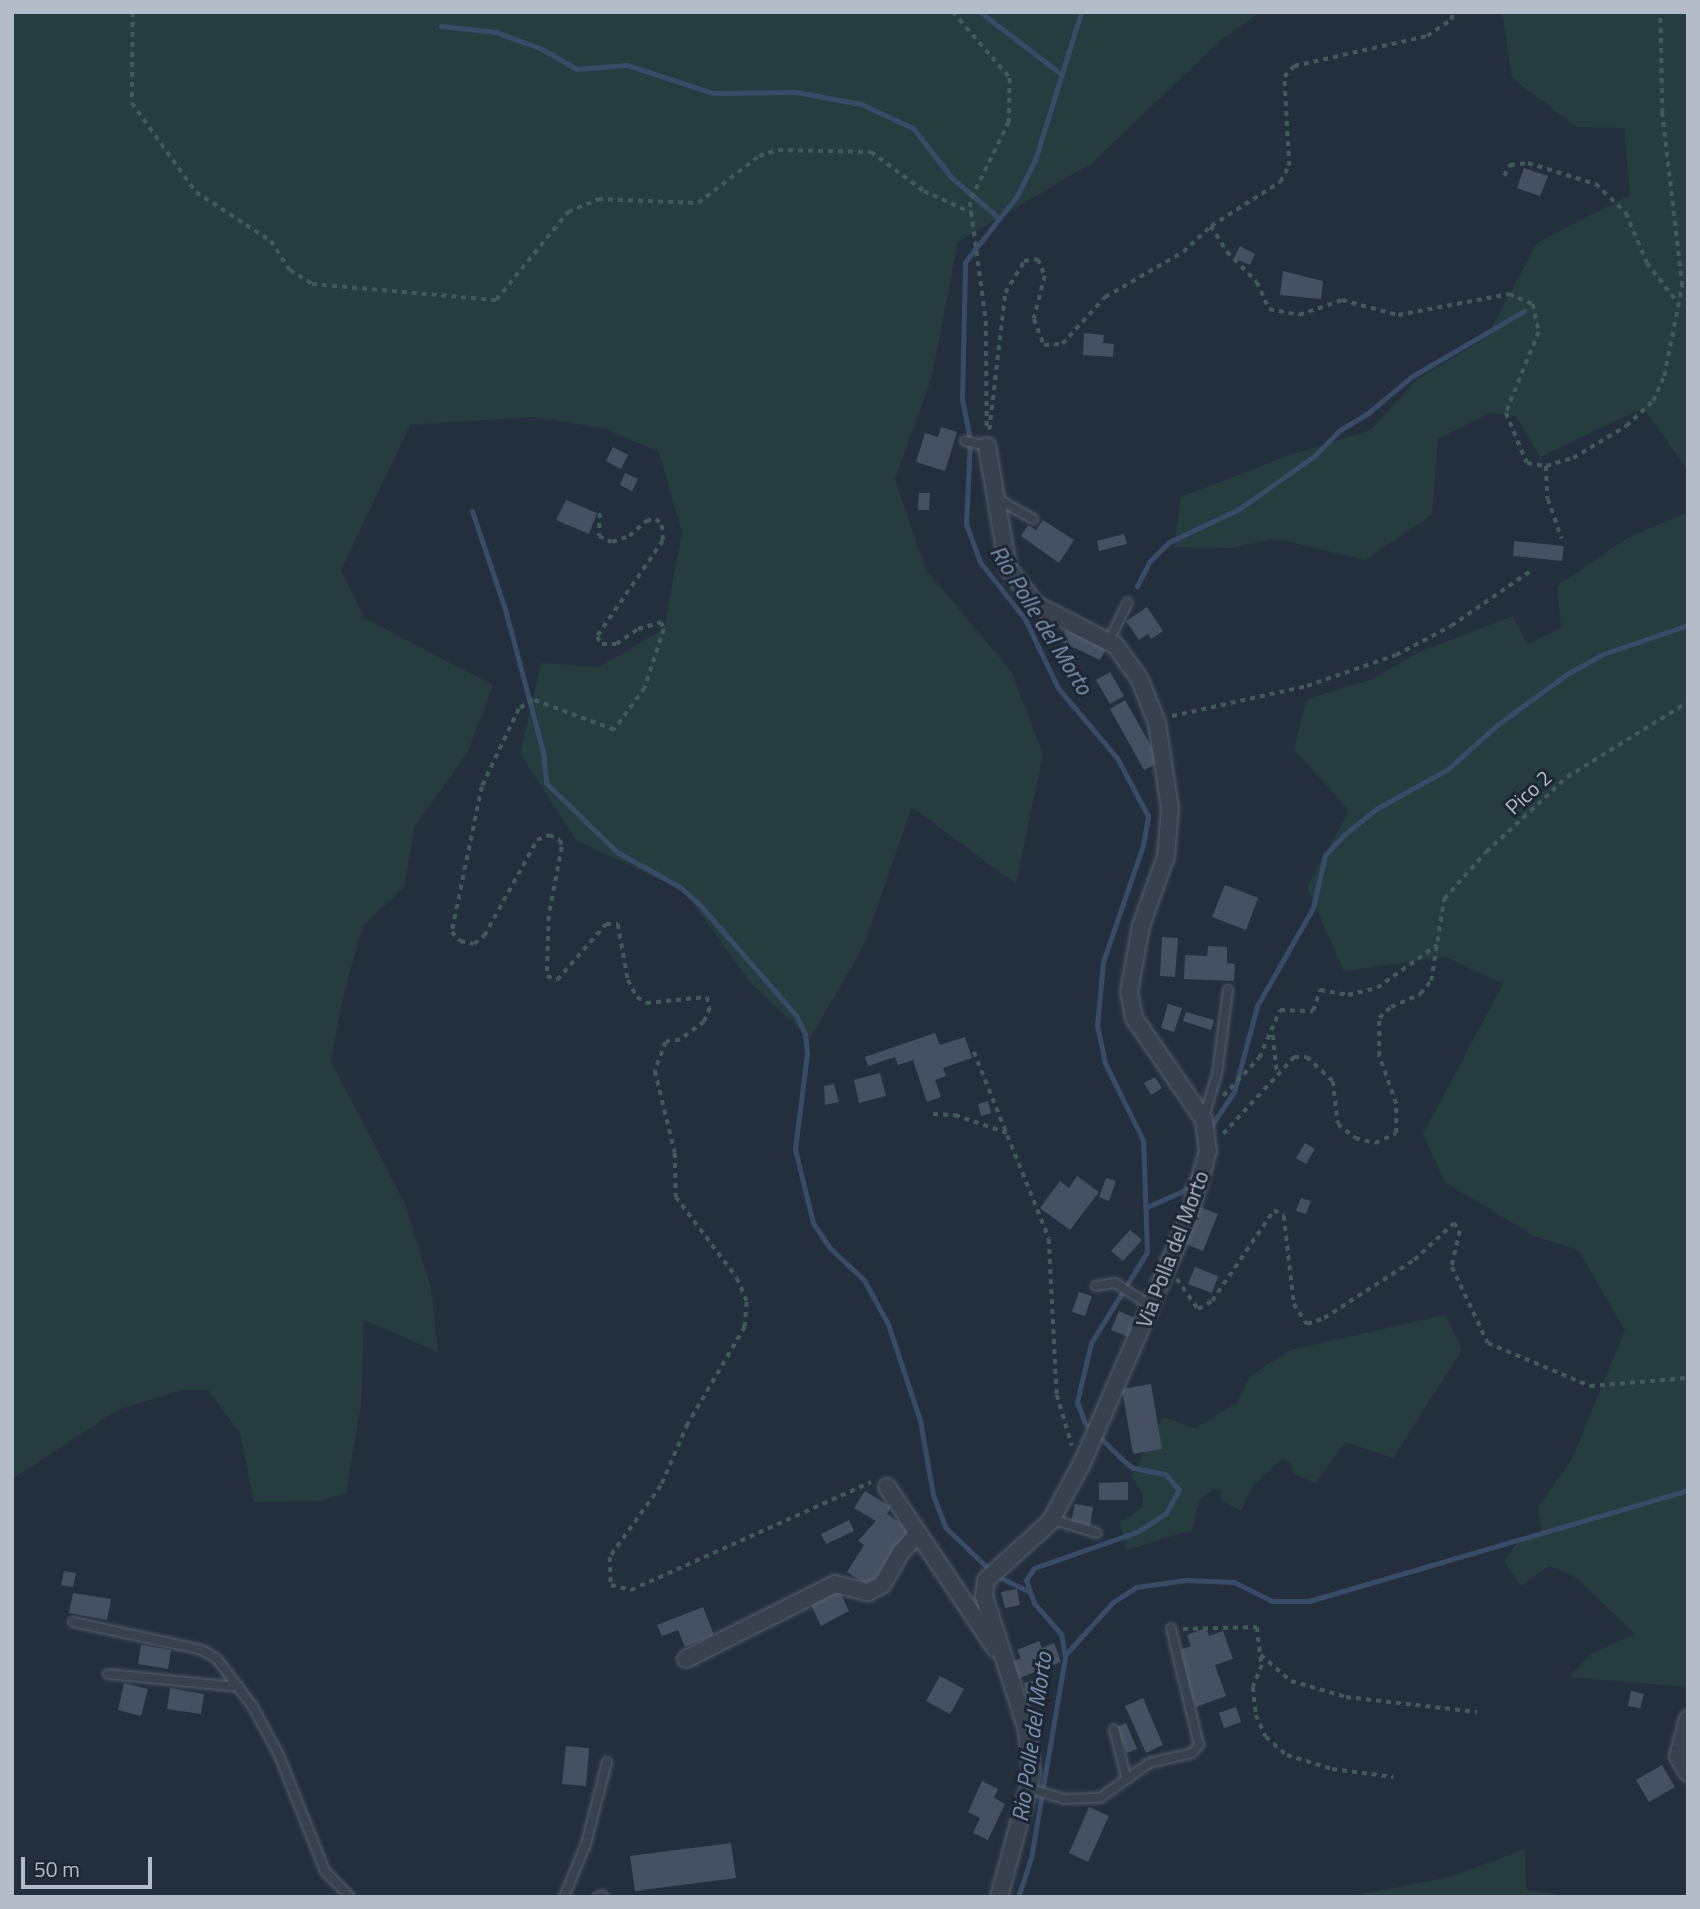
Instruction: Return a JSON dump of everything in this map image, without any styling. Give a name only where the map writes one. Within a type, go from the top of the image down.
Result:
[{"type":"street","name":"Via Polla del Morto","points":[[983,445],[1008,568],[1036,605],[1109,641],[1139,678],[1155,719],[1170,809],[1166,856],[1142,926],[1129,992],[1133,1018],[1204,1122],[1208,1151],[1189,1217],[1082,1465],[1051,1519],[991,1573],[984,1596],[1001,1656],[1027,1730],[1032,1790],[999,1897]]},
{"type":"street","points":[[887,1487],[1001,1656]]},
{"type":"street","points":[[686,1659],[835,1584],[868,1591],[882,1585],[902,1551],[918,1535]]},
{"type":"street","points":[[1688,1719],[1678,1757],[1688,1773]]},
{"type":"lane","points":[[965,442],[983,445]]},
{"type":"lane","points":[[992,497],[1033,519]]},
{"type":"lane","points":[[1109,641],[1128,602]]},
{"type":"lane","points":[[1204,1122],[1217,1074],[1228,990]]},
{"type":"lane","points":[[1096,1286],[1117,1285],[1153,1302]]},
{"type":"lane","points":[[1051,1519],[1097,1533]]},
{"type":"lane","points":[[74,1622],[202,1650],[217,1659],[239,1687],[279,1755],[325,1871],[350,1897]]},
{"type":"lane","points":[[1032,1790],[1050,1795],[1100,1798],[1149,1763],[1192,1753],[1199,1745],[1171,1632]]},
{"type":"lane","points":[[108,1674],[239,1687]]},
{"type":"lane","points":[[1114,1729],[1126,1777]]},
{"type":"lane","points":[[564,1897],[586,1844],[607,1762]]},
{"type":"path","points":[[133,12],[132,103],[197,192],[271,242],[290,270],[312,284],[496,300],[568,212],[598,199],[698,203],[759,156],[778,150],[871,152],[924,191],[972,213]]},
{"type":"path","points":[[953,12],[1010,78],[1009,122],[970,202],[980,257],[983,445]]},
{"type":"path","points":[[983,445],[1005,293],[1024,261],[1038,259],[1045,276],[1034,319],[1044,345],[1062,344],[1105,297],[1184,252],[1211,226],[1280,182],[1289,166],[1284,77],[1294,66],[1408,42],[1443,25],[1453,12]]},
{"type":"path","points":[[1211,226],[1227,252],[1257,282],[1269,309],[1299,315],[1342,300],[1398,315],[1509,294],[1533,304],[1539,332],[1506,413],[1527,463],[1546,466],[1594,445],[1626,426],[1653,401],[1664,376],[1682,286],[1662,113],[1660,12]]},
{"type":"path","points":[[1504,176],[1510,164],[1528,163],[1596,184],[1626,213],[1647,263],[1678,303]]},
{"type":"path","points":[[1546,466],[1548,499],[1562,539]]},
{"type":"path","points":[[600,513],[599,536],[612,542],[629,537],[646,521],[656,519],[662,525],[663,541],[597,636],[602,644],[616,644],[638,629],[661,622],[664,629],[645,688],[614,730],[533,700],[519,709],[482,787],[452,933],[460,942],[474,944],[484,936],[537,840],[548,835],[559,839],[562,847],[547,929],[547,976],[557,980],[607,924],[618,924],[628,980],[637,997],[646,1003],[707,998],[710,1008],[704,1022],[680,1040],[666,1042],[655,1071],[675,1153],[676,1197],[737,1278],[747,1302],[745,1327],[688,1424],[661,1486],[610,1557],[611,1585],[631,1590],[839,1499],[860,1485],[874,1482],[887,1487]]},
{"type":"path","points":[[1155,719],[1307,686],[1396,655],[1451,626],[1532,570]]},
{"type":"path","name":"Pico 2","points":[[1278,1073],[1294,1057],[1307,1057],[1333,1081],[1338,1124],[1355,1138],[1375,1143],[1396,1133],[1396,1104],[1379,1056],[1379,1018],[1391,1007],[1420,994],[1431,981],[1444,899],[1486,852],[1567,777],[1688,702]]},
{"type":"path","points":[[1204,1122],[1214,1105],[1247,1075],[1273,1033],[1280,1010],[1313,1011],[1320,990],[1348,995],[1377,988],[1437,945]]},
{"type":"path","points":[[1208,1151],[1278,1073],[1273,1033]]},
{"type":"path","points":[[974,1052],[1010,1134],[1049,1239],[1057,1395],[1062,1422],[1082,1465]]},
{"type":"path","points":[[933,1114],[955,1115],[1010,1134]]},
{"type":"path","points":[[1153,1302],[1175,1277],[1198,1309],[1212,1301],[1274,1210],[1284,1216],[1294,1304],[1307,1324],[1324,1318],[1414,1260],[1454,1223],[1460,1231],[1452,1267],[1488,1343],[1590,1386],[1688,1378]]},
{"type":"path","points":[[1171,1632],[1188,1627],[1257,1627],[1261,1655],[1253,1687],[1256,1715],[1266,1737],[1287,1755],[1332,1769],[1393,1777]]},
{"type":"path","points":[[1261,1655],[1291,1681],[1346,1697],[1477,1712]]},
{"type":"green space","points":[[12,12],[1260,12],[1221,40],[1092,163],[958,242],[932,376],[895,479],[926,570],[1011,671],[1043,754],[1016,884],[912,807],[863,947],[810,1039],[750,982],[683,890],[577,841],[520,754],[541,663],[599,667],[664,629],[682,532],[659,452],[603,428],[533,417],[410,425],[341,570],[364,618],[493,685],[468,752],[415,826],[404,887],[363,926],[343,996],[331,1061],[405,1204],[431,1288],[438,1352],[364,1320],[361,1405],[346,1493],[320,1501],[254,1502],[240,1433],[208,1390],[182,1390],[118,1410],[12,1479]]},
{"type":"green space","points":[[1502,12],[1688,12],[1688,470],[1643,408],[1540,457],[1516,416],[1489,413],[1438,439],[1432,515],[1365,560],[1277,539],[1229,548],[1174,547],[1181,497],[1284,457],[1371,430],[1416,380],[1486,338],[1537,243],[1630,195],[1624,128],[1577,127],[1512,78]]},
{"type":"green space","points":[[1688,512],[1688,1687],[1569,1677],[1592,1653],[1635,1634],[1573,1575],[1548,1566],[1521,1586],[1504,1562],[1517,1543],[1542,1530],[1538,1507],[1572,1459],[1625,1330],[1578,1250],[1534,1236],[1445,1182],[1423,1134],[1503,984],[1446,957],[1344,971],[1307,887],[1349,811],[1294,749],[1307,699],[1370,680],[1422,651],[1513,616],[1527,644],[1561,628],[1557,586],[1627,538]]},
{"type":"green space","points":[[1445,1315],[1462,1350],[1393,1458],[1345,1442],[1316,1483],[1293,1474],[1291,1462],[1282,1458],[1251,1488],[1241,1511],[1220,1499],[1223,1490],[1213,1489],[1199,1501],[1192,1530],[1127,1550],[1120,1522],[1142,1508],[1143,1494],[1132,1476],[1163,1417],[1195,1428],[1237,1403],[1250,1376],[1290,1350]]},
{"type":"green space","points":[[1525,1849],[1526,1890],[1576,1897],[1345,1897],[1450,1877]]},
{"type":"building","points":[[1524,168],[1548,176],[1540,196],[1517,188]]},
{"type":"building","points":[[1240,246],[1255,254],[1250,265],[1234,258]]},
{"type":"building","points":[[1283,271],[1323,281],[1321,299],[1280,295]]},
{"type":"building","points":[[1084,333],[1104,335],[1103,343],[1114,344],[1113,357],[1083,355]]},
{"type":"building","points":[[941,427],[957,432],[945,471],[916,462],[925,433],[938,437]]},
{"type":"building","points":[[613,447],[628,455],[621,469],[606,461]]},
{"type":"building","points":[[625,473],[638,479],[632,491],[620,485]]},
{"type":"building","points":[[919,493],[930,493],[929,510],[918,510]]},
{"type":"building","points":[[566,500],[597,513],[589,534],[556,520]]},
{"type":"building","points":[[1043,520],[1074,540],[1059,563],[1021,536],[1028,525],[1036,530]]},
{"type":"building","points":[[1124,534],[1127,544],[1099,551],[1097,541]]},
{"type":"building","points":[[1514,541],[1564,546],[1562,561],[1513,556]]},
{"type":"building","points":[[1147,607],[1163,631],[1151,639],[1148,634],[1139,640],[1126,621]]},
{"type":"building","points":[[1067,628],[1107,647],[1100,660],[1060,641]]},
{"type":"building","points":[[1061,648],[1079,657],[1073,668],[1055,659]]},
{"type":"building","points":[[1110,672],[1124,696],[1110,704],[1096,680]]},
{"type":"building","points":[[1125,700],[1160,762],[1144,770],[1110,709]]},
{"type":"building","points":[[1225,885],[1258,898],[1246,930],[1212,917]]},
{"type":"building","points":[[1162,937],[1178,938],[1175,977],[1160,976]]},
{"type":"building","points":[[1208,946],[1227,947],[1227,963],[1235,964],[1234,981],[1184,979],[1185,955],[1207,956]]},
{"type":"building","points":[[1168,1004],[1182,1008],[1174,1032],[1161,1028]]},
{"type":"building","points":[[1186,1012],[1214,1020],[1211,1030],[1183,1021]]},
{"type":"building","points":[[935,1033],[940,1045],[965,1037],[972,1058],[943,1068],[946,1076],[935,1080],[941,1097],[927,1102],[913,1060],[898,1065],[895,1057],[868,1066],[865,1057]]},
{"type":"building","points":[[880,1073],[886,1096],[859,1103],[854,1080]]},
{"type":"building","points":[[1155,1077],[1162,1088],[1151,1095],[1144,1083]]},
{"type":"building","points":[[834,1084],[839,1102],[825,1105],[824,1086]]},
{"type":"building","points":[[988,1101],[991,1113],[981,1116],[978,1104]]},
{"type":"building","points":[[1305,1143],[1315,1149],[1306,1164],[1296,1158]]},
{"type":"building","points":[[1077,1176],[1099,1192],[1070,1230],[1040,1208],[1060,1181],[1069,1188]]},
{"type":"building","points":[[1106,1178],[1116,1181],[1109,1201],[1099,1197]]},
{"type":"building","points":[[1301,1198],[1311,1201],[1306,1214],[1296,1211]]},
{"type":"building","points":[[1195,1205],[1218,1214],[1203,1251],[1180,1242]]},
{"type":"building","points":[[1130,1230],[1142,1240],[1123,1261],[1111,1251]]},
{"type":"building","points":[[1195,1267],[1218,1276],[1212,1293],[1188,1284]]},
{"type":"building","points":[[1079,1292],[1092,1296],[1085,1316],[1072,1312]]},
{"type":"building","points":[[1119,1311],[1137,1319],[1129,1337],[1111,1330]]},
{"type":"building","points":[[1151,1384],[1162,1449],[1133,1454],[1122,1389]]},
{"type":"building","points":[[1128,1482],[1128,1500],[1099,1500],[1099,1483]]},
{"type":"building","points":[[865,1491],[891,1507],[887,1514],[909,1528],[872,1588],[847,1572],[864,1545],[858,1541],[876,1521],[854,1508]]},
{"type":"building","points":[[1075,1504],[1093,1507],[1090,1526],[1071,1523]]},
{"type":"building","points":[[849,1520],[854,1531],[826,1544],[821,1534]]},
{"type":"building","points":[[64,1571],[76,1573],[73,1587],[61,1585]]},
{"type":"building","points":[[838,1588],[849,1611],[821,1626],[810,1603]]},
{"type":"building","points":[[1017,1589],[1020,1605],[1005,1608],[1001,1592]]},
{"type":"building","points":[[73,1593],[111,1599],[107,1620],[69,1613]]},
{"type":"building","points":[[703,1607],[714,1635],[685,1647],[678,1630],[662,1636],[657,1625]]},
{"type":"building","points":[[1206,1628],[1209,1636],[1223,1631],[1233,1659],[1215,1665],[1226,1696],[1196,1707],[1176,1651],[1191,1646],[1187,1635]]},
{"type":"building","points":[[1039,1641],[1042,1648],[1054,1643],[1061,1662],[1017,1679],[1011,1662],[1021,1658],[1017,1650]]},
{"type":"building","points":[[141,1645],[171,1650],[168,1669],[138,1664]]},
{"type":"building","points":[[940,1676],[964,1689],[950,1714],[926,1701]]},
{"type":"building","points":[[1036,1680],[1038,1691],[1026,1694],[1024,1683]]},
{"type":"building","points":[[124,1683],[148,1689],[141,1716],[118,1710]]},
{"type":"building","points":[[170,1688],[204,1694],[201,1714],[167,1709]]},
{"type":"building","points":[[1631,1691],[1644,1694],[1640,1708],[1628,1706]]},
{"type":"building","points":[[1143,1698],[1163,1745],[1146,1753],[1125,1706]]},
{"type":"building","points":[[1236,1707],[1241,1722],[1224,1728],[1219,1713]]},
{"type":"building","points":[[1126,1723],[1137,1749],[1127,1753],[1117,1727]]},
{"type":"building","points":[[566,1746],[589,1748],[586,1786],[562,1784]]},
{"type":"building","points":[[1662,1765],[1675,1787],[1649,1802],[1636,1780]]},
{"type":"building","points":[[982,1781],[998,1789],[994,1798],[1005,1804],[988,1840],[973,1833],[980,1818],[968,1812]]},
{"type":"building","points":[[1089,1807],[1109,1816],[1088,1862],[1069,1853]]},
{"type":"building","points":[[731,1843],[736,1878],[635,1891],[630,1856]]},
{"type":"waterway","points":[[980,12],[1061,74]]},
{"type":"waterway","name":"Rio Polle del Morto","points":[[1018,1897],[1031,1858],[1065,1658],[1061,1634],[1034,1603],[1026,1580],[1034,1568],[1137,1532],[1166,1513],[1179,1490],[1165,1474],[1133,1468],[1124,1461],[1085,1423],[1077,1402],[1091,1343],[1147,1252],[1143,1140],[1105,1063],[1097,1026],[1103,962],[1143,845],[1148,816],[1117,758],[1058,688],[1025,619],[980,562],[966,524],[970,440],[962,399],[965,262],[1017,196],[1035,160],[1081,12]]},
{"type":"waterway","points":[[441,26],[496,32],[542,49],[576,69],[627,65],[713,93],[796,92],[861,104],[913,128],[952,178],[1000,219]]},
{"type":"waterway","points":[[1137,586],[1150,561],[1169,542],[1239,509],[1314,456],[1340,430],[1368,413],[1411,377],[1524,311]]},
{"type":"waterway","points":[[472,511],[505,609],[543,752],[546,783],[617,852],[680,887],[699,904],[796,1015],[805,1034],[807,1054],[795,1149],[813,1223],[830,1248],[864,1280],[888,1324],[920,1420],[933,1495],[945,1527],[995,1575],[1028,1591]]},
{"type":"waterway","points":[[1209,1129],[1234,1092],[1257,1006],[1313,908],[1325,855],[1344,835],[1376,809],[1448,769],[1497,725],[1567,674],[1603,654],[1688,625]]},
{"type":"waterway","points":[[1147,1207],[1183,1191],[1196,1171]]},
{"type":"waterway","points":[[1065,1655],[1113,1602],[1136,1587],[1186,1580],[1234,1582],[1272,1601],[1309,1601],[1688,1490]]}]
